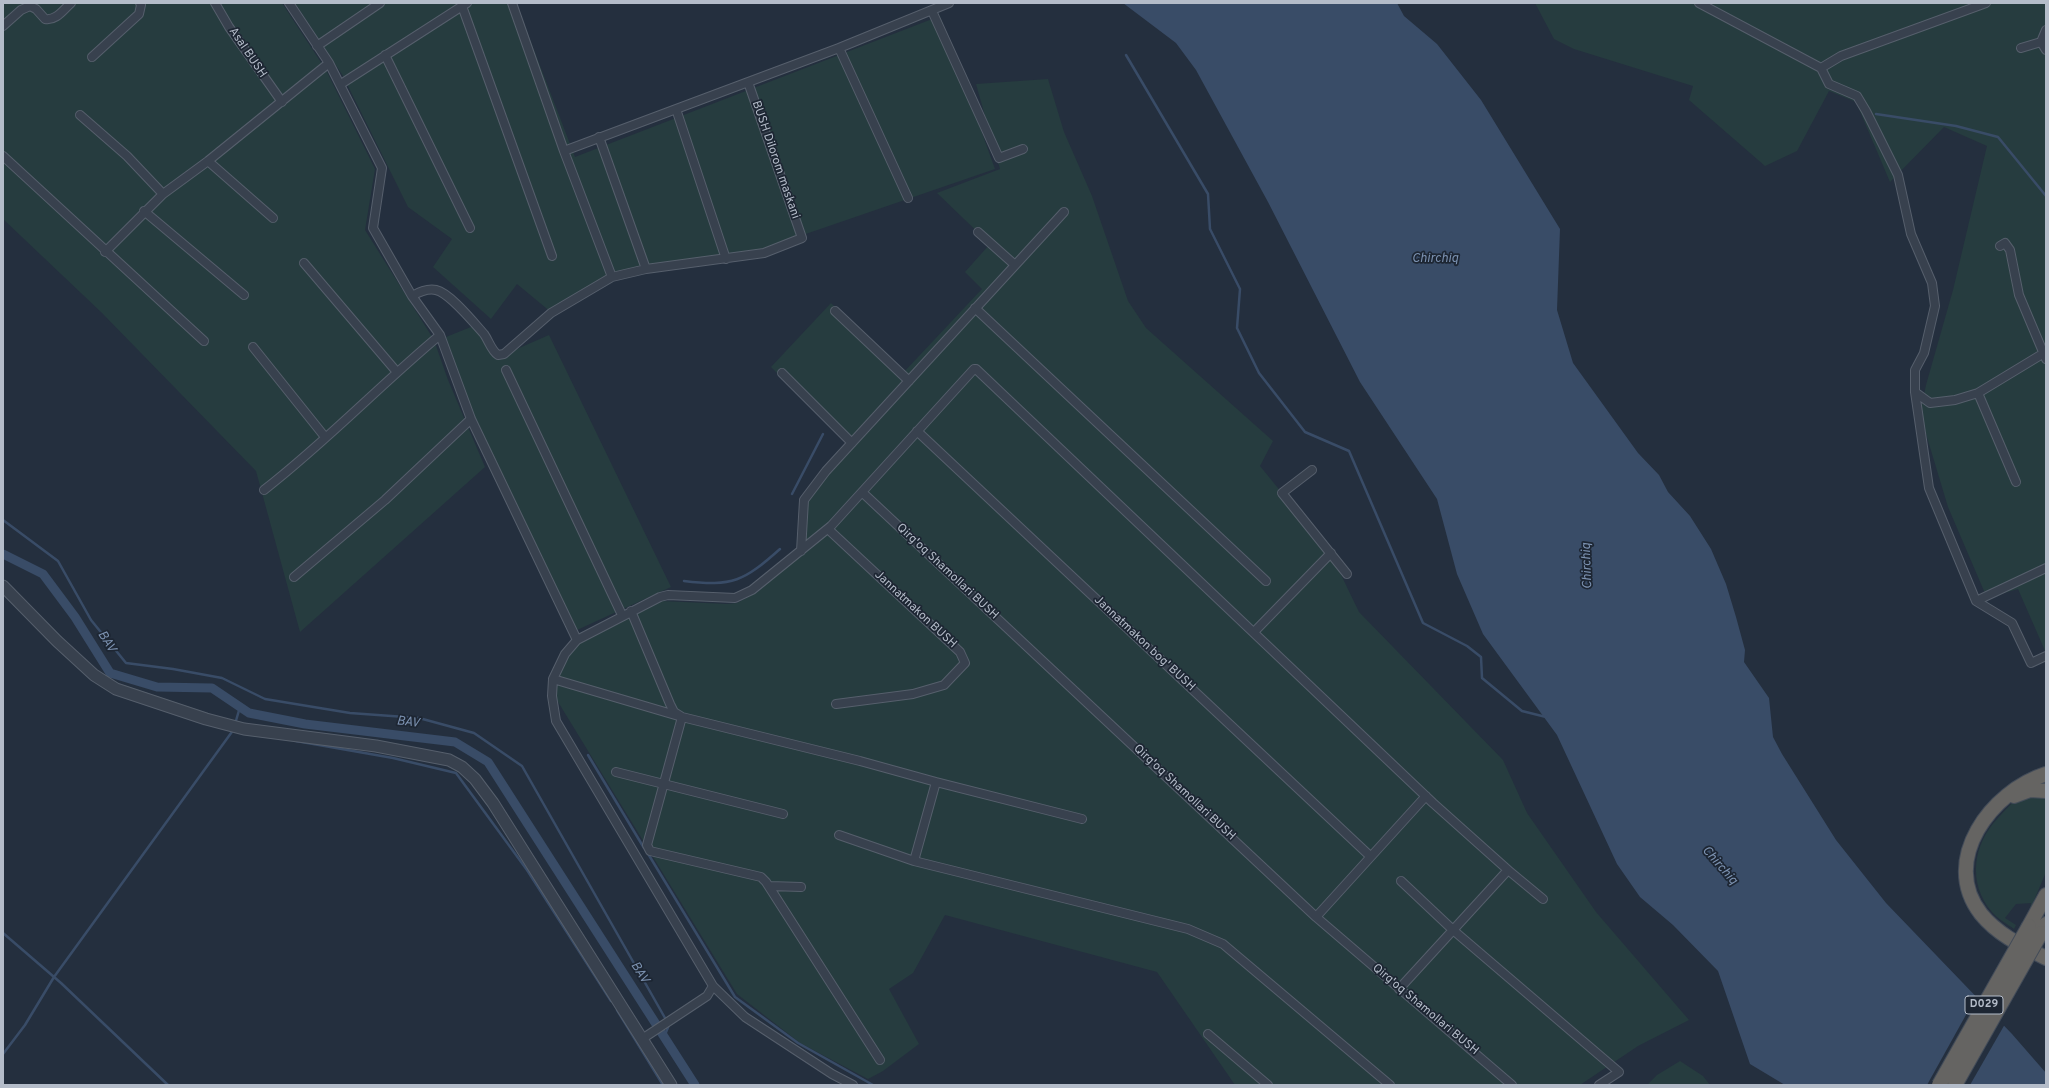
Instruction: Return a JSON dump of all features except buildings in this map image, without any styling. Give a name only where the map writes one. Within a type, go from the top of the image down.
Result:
[{"type":"highway","points":[[2046,774],[2020,785],[1997,804],[1978,829],[1969,848],[1966,870],[1970,892],[1980,913],[2006,937],[2046,958]]},
{"type":"highway","points":[[1997,804],[2024,792],[2037,790],[2046,791]]},
{"type":"highway","name":"D029","points":[[1955,1085],[2038,927],[2044,897]]},
{"type":"highway","name":"D029","points":[[1939,1085],[2038,927]]},
{"type":"street","points":[[3,26],[21,10],[30,6],[36,8],[45,19],[50,20],[55,18],[71,3]]},
{"type":"street","points":[[92,58],[139,14],[140,3]]},
{"type":"street","name":"Asal BUSH","points":[[215,3],[228,26],[282,102]]},
{"type":"street","points":[[289,3],[329,63],[341,84],[382,168],[373,228],[412,296],[440,335],[471,419],[577,640]]},
{"type":"street","points":[[317,46],[380,3]]},
{"type":"street","points":[[512,3],[564,150],[612,277]]},
{"type":"street","points":[[564,150],[839,48],[949,3]]},
{"type":"street","points":[[1698,3],[1821,68],[1830,84],[1857,96],[1869,118],[1898,175],[1910,234],[1932,283],[1935,306],[1924,353],[1915,370],[1915,392],[1929,488],[1976,601],[2012,623],[2031,662],[2046,656]]},
{"type":"street","points":[[1821,68],[1841,56],[1986,3]]},
{"type":"street","points":[[341,84],[385,54],[465,5],[552,256]]},
{"type":"street","points":[[932,11],[999,158],[1024,149]]},
{"type":"street","points":[[2041,42],[2046,30]]},
{"type":"street","points":[[2021,48],[2041,42]]},
{"type":"street","points":[[2041,42],[2046,50]]},
{"type":"street","points":[[839,48],[908,198]]},
{"type":"street","points":[[385,54],[470,228]]},
{"type":"street","points":[[105,252],[144,211],[163,194],[208,161],[329,63]]},
{"type":"street","name":"BUSH Dilorom maskani","points":[[726,259],[764,253],[802,238],[748,82]]},
{"type":"street","points":[[412,296],[424,290],[436,290],[448,295],[485,335],[495,352],[498,354],[504,354],[551,314],[612,277],[646,269],[726,259],[676,108]]},
{"type":"street","points":[[80,115],[127,156],[163,194]]},
{"type":"street","points":[[599,137],[646,269]]},
{"type":"street","points":[[3,156],[105,252],[204,341]]},
{"type":"street","points":[[208,161],[273,218]]},
{"type":"street","points":[[144,211],[244,295]]},
{"type":"street","points":[[801,551],[804,500],[852,443],[1064,212]]},
{"type":"street","points":[[978,232],[1015,265]]},
{"type":"street","points":[[1915,392],[1930,403],[1955,400],[1978,393],[2045,356],[2019,295],[2010,250],[2005,243],[2000,246]]},
{"type":"street","points":[[304,263],[396,371]]},
{"type":"street","points":[[975,308],[1266,581]]},
{"type":"street","points":[[835,311],[909,380]]},
{"type":"street","points":[[264,490],[289,470],[396,371],[440,335]]},
{"type":"street","points":[[253,347],[325,437]]},
{"type":"street","points":[[853,1085],[832,1074],[745,1018],[713,986],[556,720],[552,696],[553,679],[565,654],[577,640],[622,615],[668,595],[736,598],[752,590],[828,529],[863,493],[917,431],[976,369],[1426,796],[1508,870],[1543,899]]},
{"type":"street","points":[[506,370],[622,615]]},
{"type":"street","points":[[782,373],[852,443]]},
{"type":"street","points":[[1978,393],[2016,482]]},
{"type":"street","points":[[294,577],[385,500],[471,419]]},
{"type":"street","name":"Jannatmakon bog' BUSH","points":[[917,431],[1370,856]]},
{"type":"street","points":[[1312,470],[1282,493],[1347,574]]},
{"type":"street","name":"Qirg'oq Shamollari BUSH","points":[[863,493],[1316,917],[1512,1085]]},
{"type":"street","name":"Jannatmakon BUSH","points":[[828,529],[960,652],[965,663],[944,685],[913,694],[836,704]]},
{"type":"street","points":[[1254,632],[1331,553]]},
{"type":"street","points":[[1976,601],[2046,568]]},
{"type":"street","points":[[3,586],[56,641],[89,670],[116,689],[206,719],[244,729],[376,746],[449,760],[462,767],[475,779],[493,803],[646,1036],[672,1085]]},
{"type":"street","points":[[631,611],[670,704],[674,712],[682,717]]},
{"type":"street","points":[[553,679],[682,717],[860,761],[1082,819]]},
{"type":"street","points":[[650,851],[647,845],[662,784],[682,717]]},
{"type":"street","points":[[616,772],[783,814]]},
{"type":"street","points":[[914,861],[936,782]]},
{"type":"street","points":[[1316,917],[1426,796]]},
{"type":"street","points":[[839,835],[914,861],[1188,929],[1223,944],[1390,1085]]},
{"type":"street","points":[[638,858],[650,851],[761,877],[770,886],[880,1060]]},
{"type":"street","points":[[1400,989],[1508,870]]},
{"type":"street","points":[[1401,881],[1453,930],[1619,1072],[1599,1085]]},
{"type":"street","points":[[770,886],[801,887]]},
{"type":"street","points":[[646,1036],[708,996],[713,986]]},
{"type":"street","points":[[1208,1034],[1268,1085]]},
{"type":"green space","points":[[3,3],[282,3],[326,70],[375,169],[365,230],[434,340],[448,380],[485,467],[300,632],[256,471],[102,313],[3,219]]},
{"type":"green space","points":[[295,3],[516,3],[575,157],[940,16],[995,169],[730,260],[616,276],[552,313],[517,284],[491,319],[433,267],[452,239],[408,207],[343,76]]},
{"type":"green space","points":[[1535,3],[2046,3],[2046,653],[2018,589],[1987,598],[1948,507],[1920,414],[1926,385],[1953,290],[1987,146],[1944,127],[1890,182],[1856,102],[1829,91],[1797,151],[1765,166],[1689,100],[1693,86],[1574,49],[1554,39]]},
{"type":"green space","points":[[1048,79],[1064,132],[1092,196],[1128,301],[1146,328],[1273,441],[1260,466],[1330,552],[1359,612],[1503,760],[1527,813],[1596,912],[1689,1020],[1638,1046],[1580,1085],[1235,1085],[1157,972],[945,915],[913,973],[889,989],[919,1044],[883,1071],[868,1079],[800,1043],[737,994],[555,697],[558,680],[564,664],[574,649],[586,637],[662,601],[727,604],[737,603],[759,591],[801,550],[806,502],[848,445],[771,367],[831,303],[903,373],[982,289],[965,272],[990,244],[937,193],[1000,169],[976,84]]},
{"type":"green space","points":[[481,323],[501,356],[549,335],[671,587],[577,630],[471,409],[446,337]]},
{"type":"green space","points":[[2046,794],[2046,872],[2030,910],[2031,903],[2016,904],[2005,918],[2016,925],[2014,929],[1994,915],[1984,901],[1976,876],[1976,864],[1983,840],[1990,828],[2012,804],[2022,797]]},
{"type":"green space","points":[[1680,1061],[1703,1076],[1710,1085],[1647,1085],[1657,1075]]},
{"type":"water","name":"Chirchiq","points":[[1123,3],[1397,3],[1404,16],[1437,44],[1481,100],[1560,229],[1557,310],[1573,363],[1638,453],[1659,475],[1668,492],[1690,516],[1711,549],[1726,584],[1736,617],[1745,650],[1744,662],[1769,698],[1773,737],[1782,754],[1836,840],[1886,903],[2012,1034],[2046,1073],[2046,1085],[1785,1085],[1750,1064],[1718,971],[1673,925],[1640,897],[1617,864],[1557,735],[1483,634],[1457,574],[1437,499],[1360,382],[1268,202],[1196,70],[1176,43]]},
{"type":"pier","points":[[1977,995],[2005,1024],[1970,1085],[1927,1085]]},
{"type":"waterway","points":[[1126,55],[1208,194],[1210,229],[1240,289],[1237,328],[1259,373],[1305,432],[1349,451],[1423,623],[1467,646],[1481,657],[1482,678],[1522,711],[1546,717]]},
{"type":"waterway","points":[[1876,114],[1956,126],[1998,137],[2046,196]]},
{"type":"waterway","points":[[792,494],[823,434]]},
{"type":"waterway","points":[[3,520],[58,561],[91,620],[126,663],[173,669],[222,678],[265,699],[350,713],[419,718],[474,733],[522,766],[669,1025],[664,1037]]},
{"type":"waterway","points":[[684,581],[715,583],[737,579],[747,575],[768,560],[780,549]]},
{"type":"waterway","name":"BAV","points":[[3,554],[43,574],[75,617],[110,673],[157,687],[212,688],[249,713],[305,724],[455,742],[488,762],[695,1085]]},
{"type":"waterway","points":[[235,724],[240,707]]},
{"type":"waterway","points":[[3,1054],[25,1025],[54,977],[234,729]]},
{"type":"waterway","points":[[296,741],[393,758],[456,773],[527,870],[611,1001]]},
{"type":"waterway","points":[[588,755],[644,848]]},
{"type":"waterway","points":[[647,852],[735,997],[798,1043],[873,1085]]},
{"type":"waterway","points":[[3,933],[61,983],[168,1085]]},
{"type":"waterway","points":[[617,1010],[663,1085]]}]
